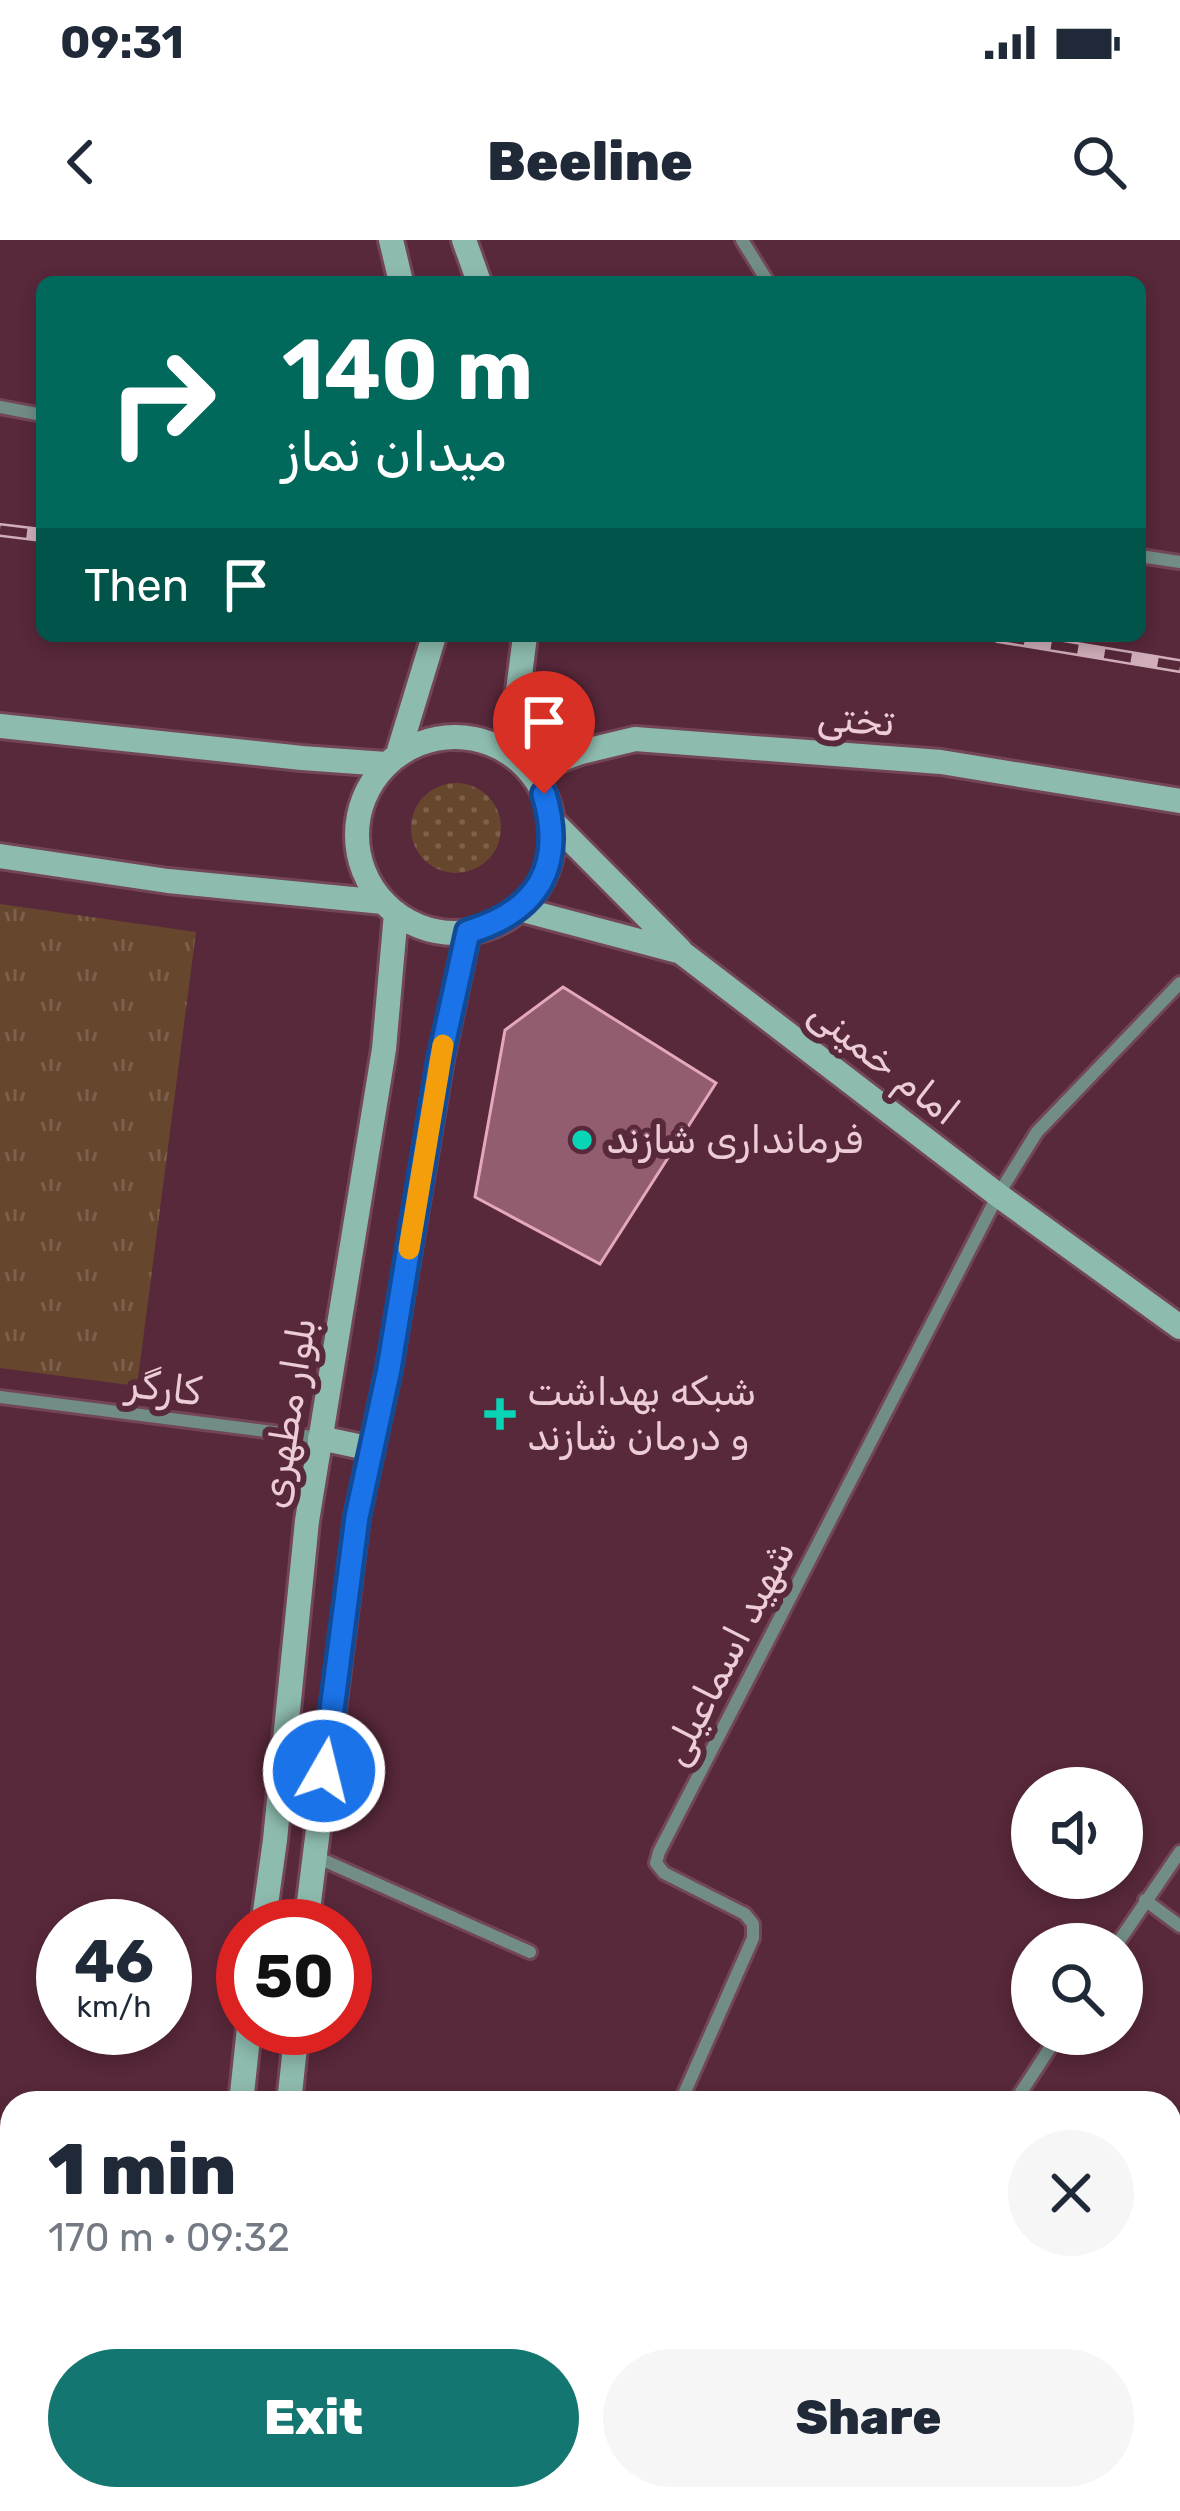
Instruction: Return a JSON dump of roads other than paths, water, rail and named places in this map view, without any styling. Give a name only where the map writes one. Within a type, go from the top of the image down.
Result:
[{"type":"main road","points":[[391,240],[399,276]]},
{"type":"main road","points":[[464,240],[476,276]]},
{"type":"main road","points":[[0,726],[302,758],[392,759],[424,741],[454,736],[483,740],[530,771],[544,794],[552,844],[547,868],[519,909],[495,924],[468,932],[418,926],[390,907],[366,877],[357,848],[358,817],[368,788],[392,759],[432,642]]},
{"type":"main road","points":[[510,754],[524,642]]},
{"type":"main road","name":"تختی","points":[[530,771],[635,739],[941,762],[1180,802]]},
{"type":"main road","points":[[551,820],[681,952]]},
{"type":"main road","points":[[0,856],[390,907]]},
{"type":"main road","name":"بلوار مطهری","points":[[267,1899],[307,1521],[384,1049],[390,907]]},
{"type":"main road","name":"امام خمینی","points":[[519,909],[681,952],[998,1195],[1180,1327]]},
{"type":"main road","points":[[309,1899],[357,1517],[389,1369],[440,1059],[468,932]]},
{"type":"main road","points":[[320,1438],[372,1449]]},
{"type":"main road","points":[[242,2091],[246,2055]]},
{"type":"main road","points":[[291,2091],[294,2055]]},
{"type":"street","points":[[742,240],[764,276]]},
{"type":"street","points":[[0,406],[36,415]]},
{"type":"street","points":[[1146,557],[1180,562]]},
{"type":"street","points":[[998,1195],[1037,1132],[1180,983]]},
{"type":"street","name":"شهید اسماعیلی","points":[[685,2091],[753,1938],[753,1924],[745,1914],[664,1874],[656,1863],[659,1852],[998,1195]]},
{"type":"street","name":"کارگر","points":[[0,1397],[320,1438]]},
{"type":"street","points":[[1130,1923],[1180,1852]]},
{"type":"street","points":[[313,1855],[530,1952]]},
{"type":"street","points":[[1145,1900],[1180,1926]]},
{"type":"street","points":[[1022,2091],[1045,2055]]},
{"type":"railway","points":[[0,530],[36,534]]},
{"type":"railway","points":[[1034,642],[1180,666]]},
{"type":"place","name":"فرمانداری شازند","points":[[582,1140]]},
{"type":"place","name":"شبکه بهداشت و درمان شازند","points":[[500,1414]]}]
